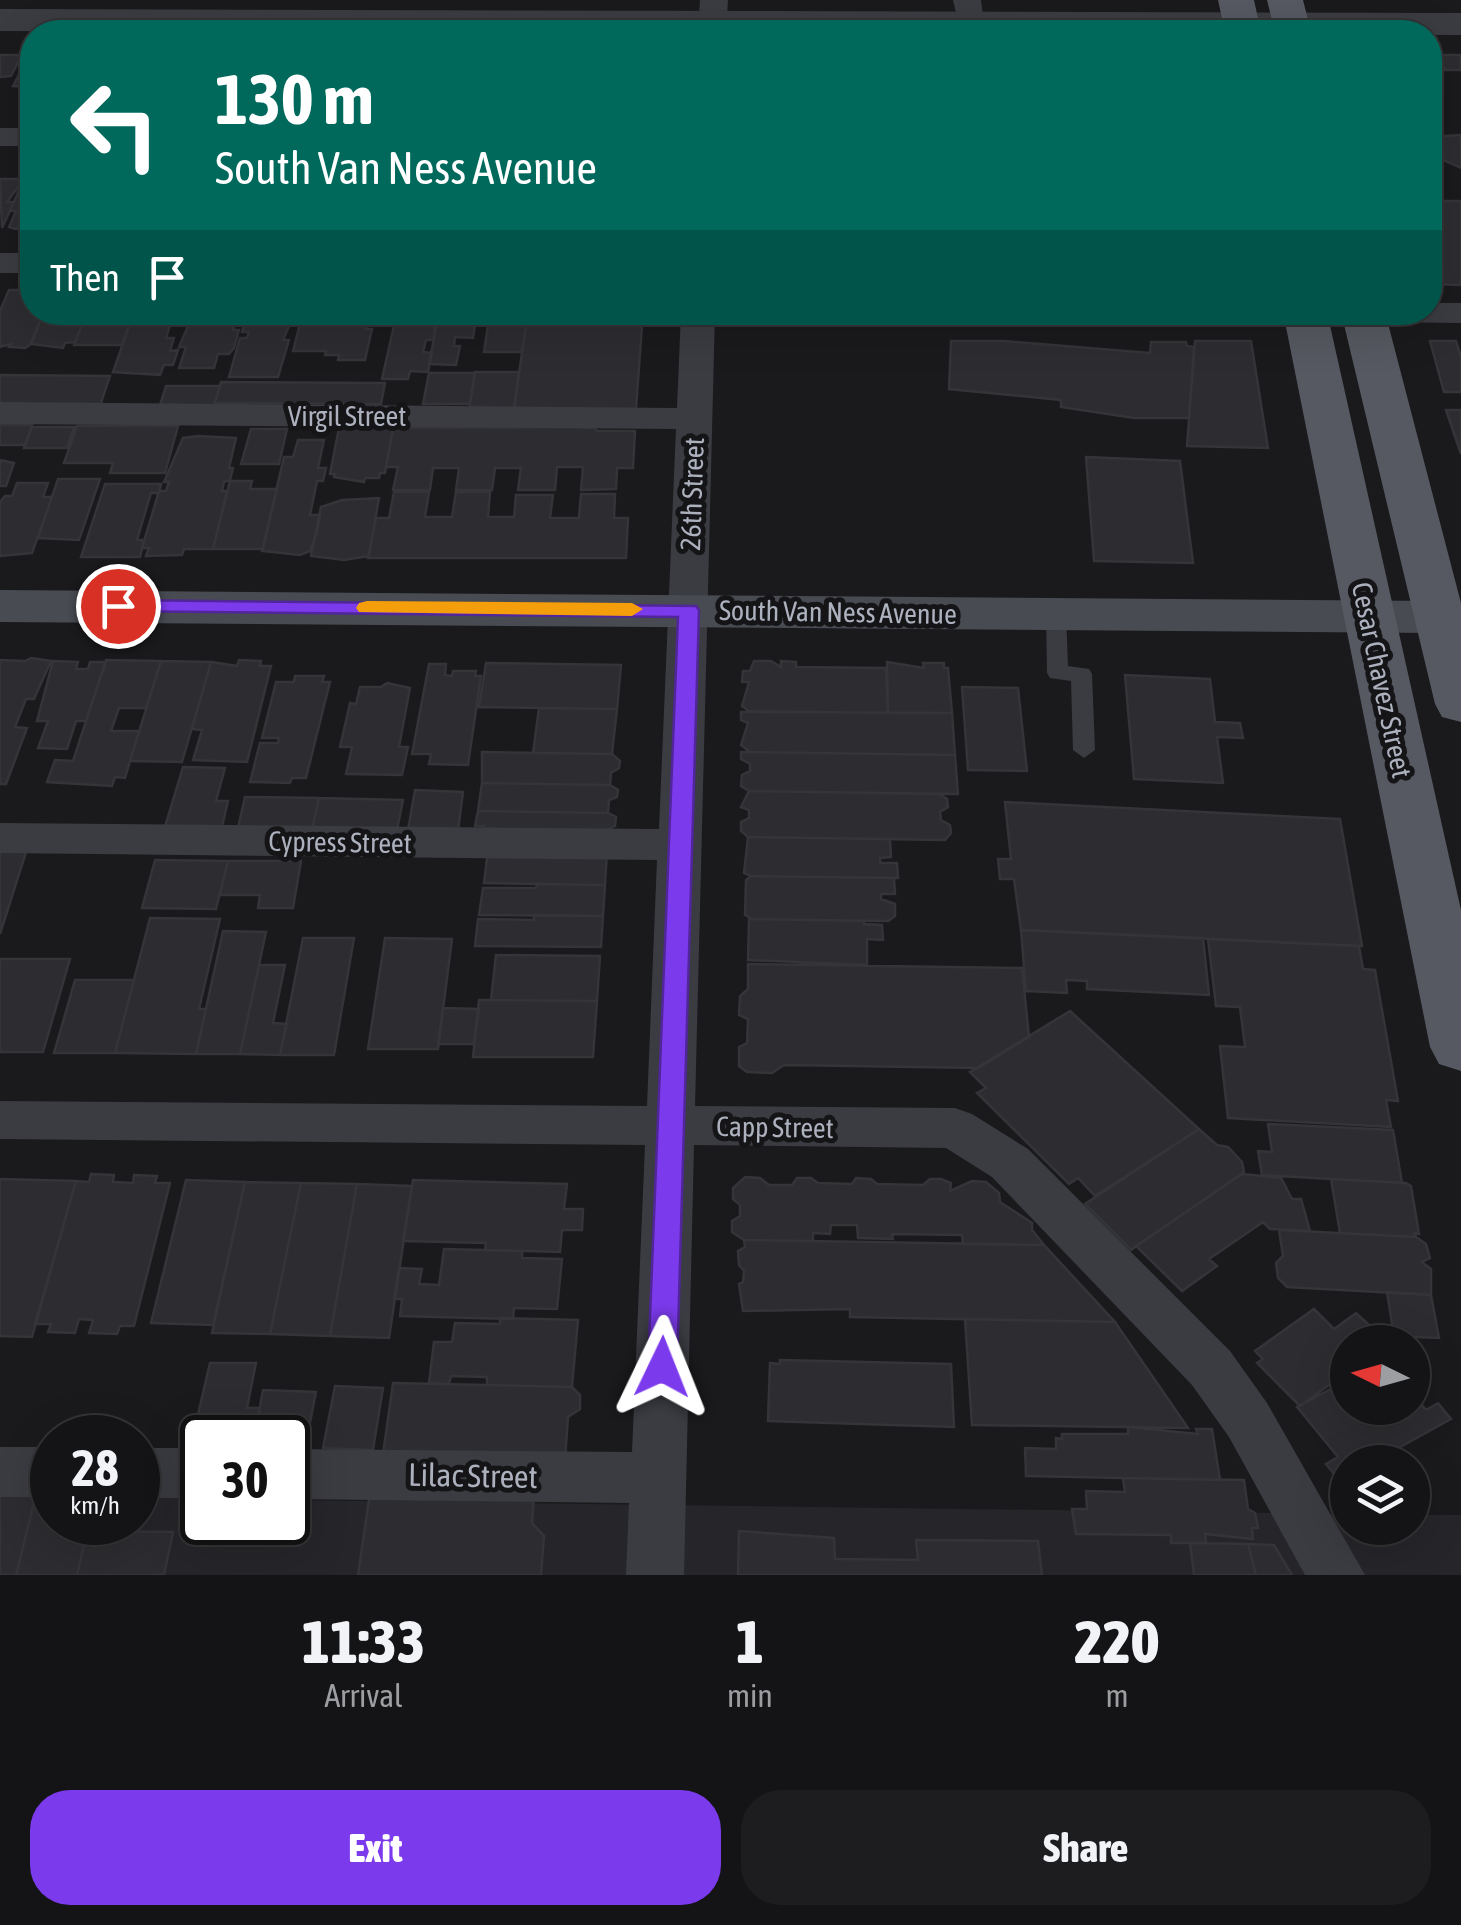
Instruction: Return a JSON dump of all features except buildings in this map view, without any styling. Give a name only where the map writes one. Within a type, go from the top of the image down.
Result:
[{"type":"main road","name":"Cesar Chavez Street","points":[[1308,325],[1461,1046]]},
{"type":"main road","points":[[1365,325],[1461,704]]},
{"type":"main road","name":"South Van Ness Avenue","points":[[0,606],[1437,617]]},
{"type":"street","points":[[0,20],[713,19],[968,12],[1290,18]]},
{"type":"street","name":"26th Street","points":[[655,1575],[698,325]]},
{"type":"street","name":"Virgil Street","points":[[0,413],[695,419]]},
{"type":"street","name":"Cypress Street","points":[[0,838],[680,845]]},
{"type":"street","name":"Capp Street","points":[[0,1120],[955,1128],[1010,1163],[1211,1368],[1248,1420],[1336,1575]]},
{"type":"street","points":[[0,1472],[30,1472]]},
{"type":"street","name":"Lilac Street","points":[[310,1474],[658,1478]]},
{"type":"lane","points":[[1056,613],[1058,673],[1080,674],[1084,750]]},
{"type":"shaded area","points":[[0,1495],[30,1496],[30,1545],[160,1545],[160,1497],[180,1498],[180,1545],[310,1545],[310,1500],[1330,1514],[1330,1545],[1430,1545],[1430,1515],[1461,1515],[1461,1575],[0,1575]]},
{"type":"slow traffic","points":[[367,608],[632,609]]},
{"type":"route","points":[[118,606],[689,610],[662,1367]]}]
